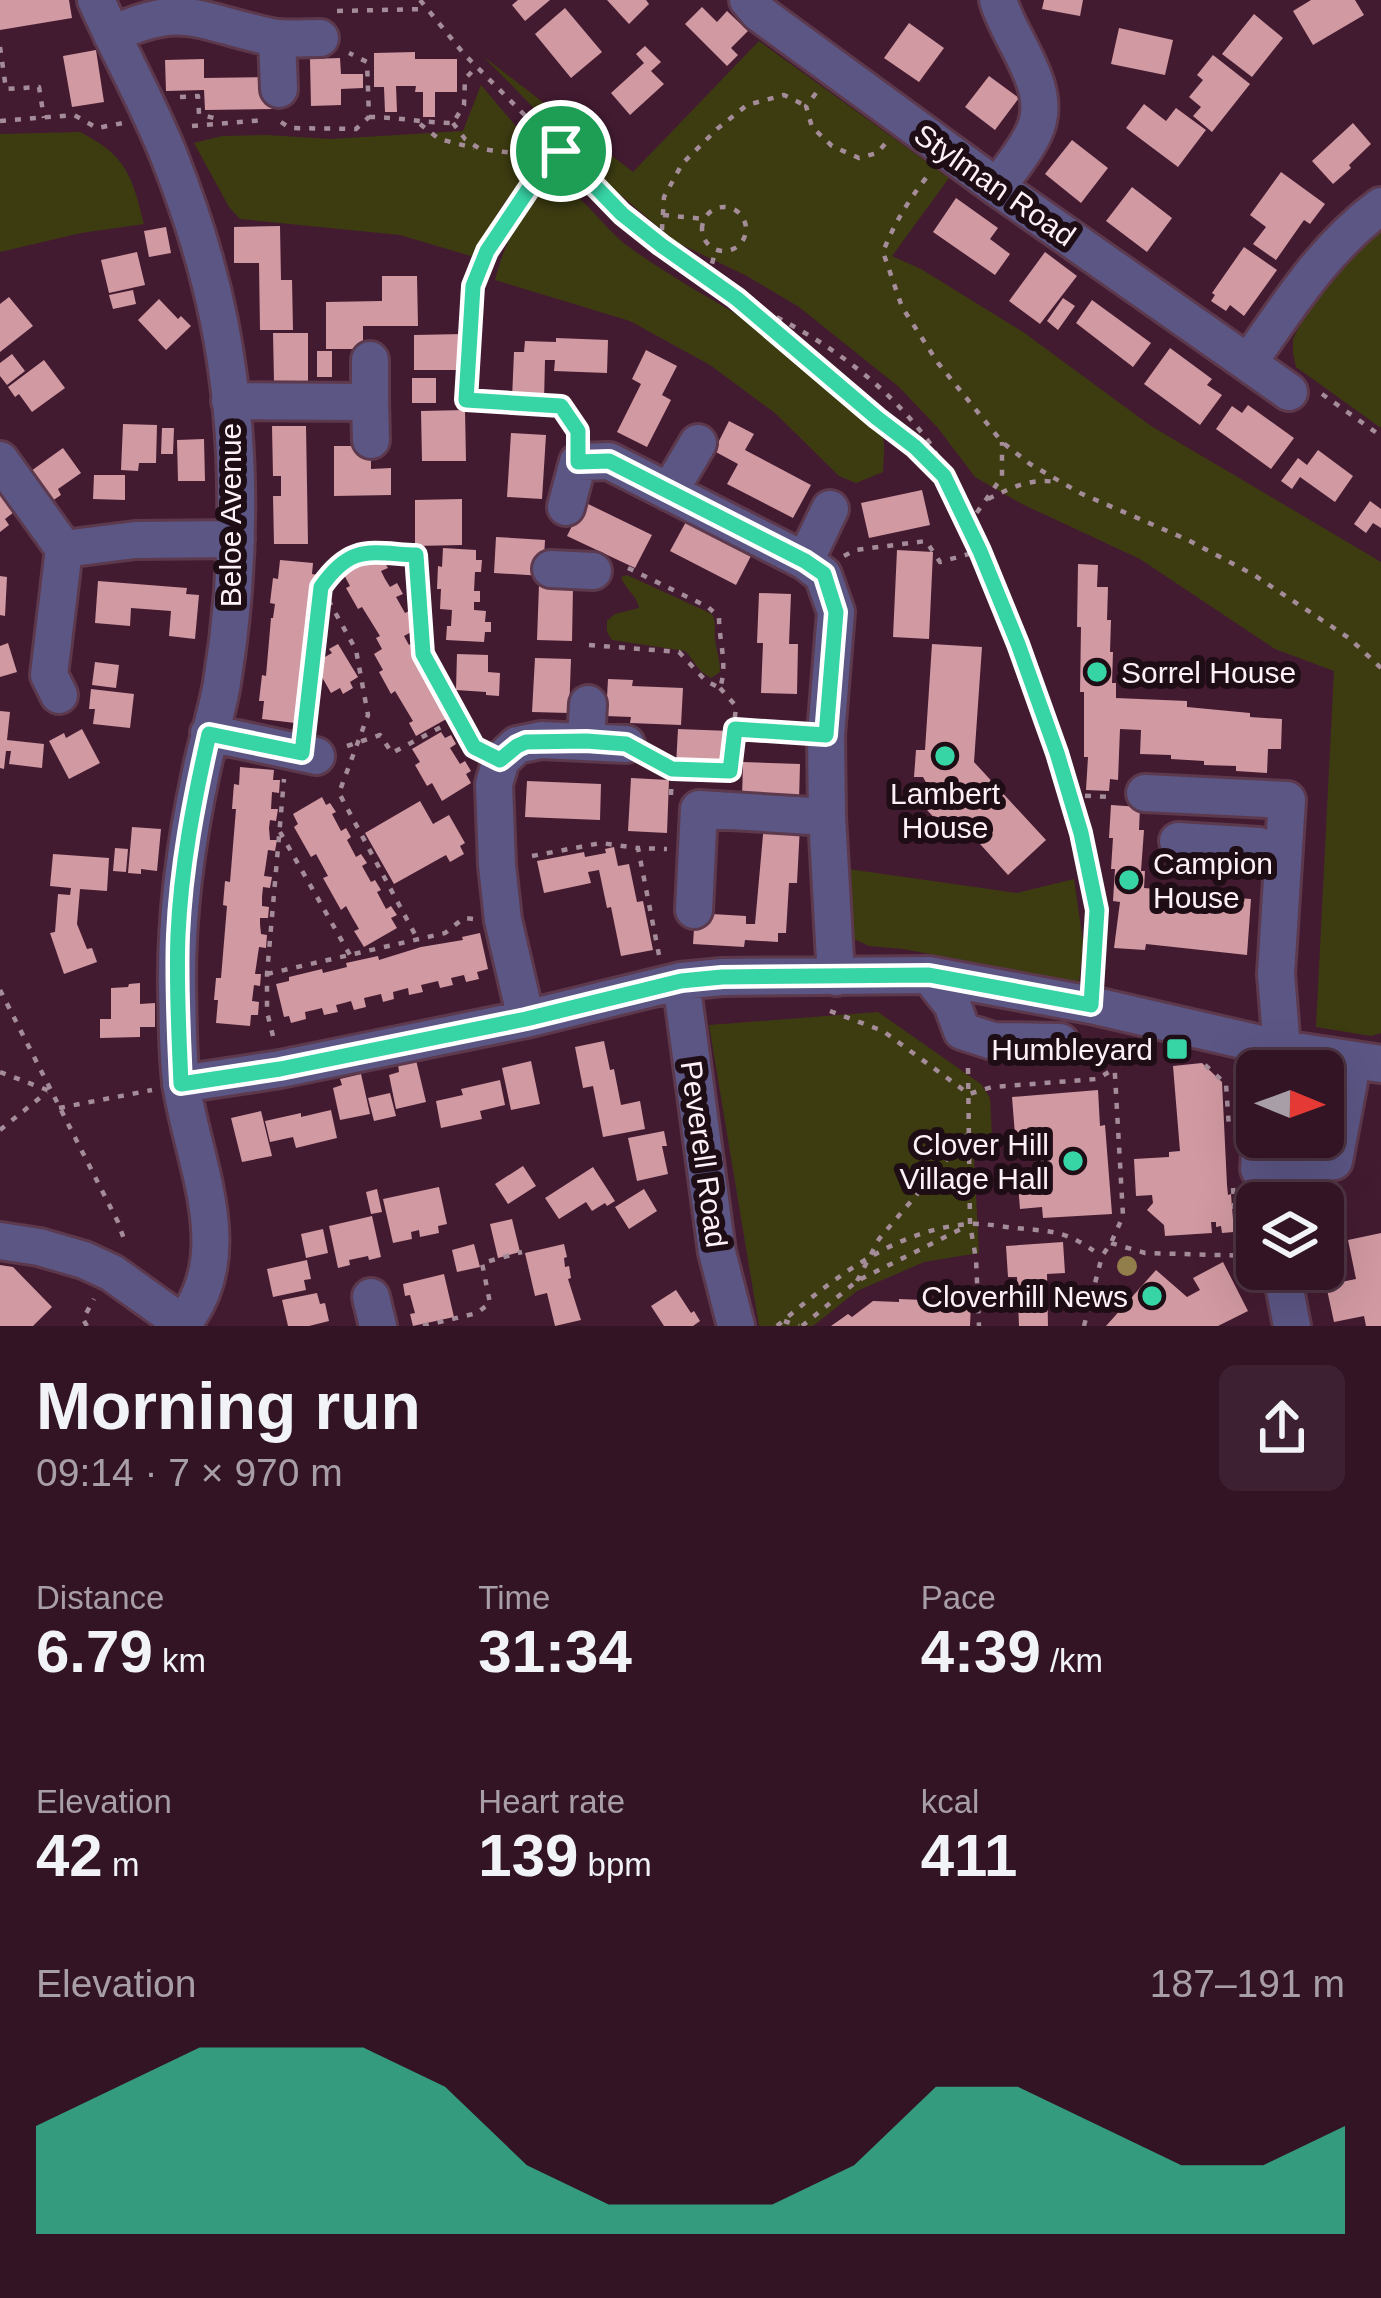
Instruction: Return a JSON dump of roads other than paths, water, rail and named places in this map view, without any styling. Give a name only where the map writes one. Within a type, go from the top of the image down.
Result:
[{"type":"street","name":"Beloe Avenue","points":[[96,0],[152,117],[195,230],[220,322],[230,401],[236,539],[231,610],[221,686],[186,847],[178,932],[181,1084],[212,1224],[210,1265],[184,1324]]},
{"type":"street","points":[[997,187],[1033,136],[1040,117],[1033,76],[998,0]]},
{"type":"street","name":"Stylman Road","points":[[760,4],[835,70],[904,121],[1289,392]]},
{"type":"street","points":[[112,35],[163,15],[184,15],[277,38],[322,24]]},
{"type":"street","points":[[277,38],[279,89]]},
{"type":"street","points":[[1248,363],[1305,281],[1351,228],[1381,206]]},
{"type":"street","points":[[370,360],[370,440]]},
{"type":"street","points":[[230,401],[370,402]]},
{"type":"street","points":[[669,492],[698,442]]},
{"type":"street","points":[[0,460],[64,550],[45,683]]},
{"type":"street","points":[[574,471],[609,461],[814,568],[836,612],[826,735],[829,992]]},
{"type":"street","points":[[814,568],[830,509]]},
{"type":"street","points":[[64,550],[135,540],[236,539]]},
{"type":"street","points":[[551,569],[609,568]]},
{"type":"street","points":[[526,1019],[503,920],[497,865],[494,784],[500,760],[526,742],[587,723],[626,744]]},
{"type":"street","points":[[209,734],[302,753]]},
{"type":"street","points":[[1145,793],[1303,801],[1276,856],[1280,1050]]},
{"type":"street","points":[[694,910],[699,809],[827,817]]},
{"type":"street","points":[[1178,841],[1276,856]]},
{"type":"street","points":[[181,1084],[280,1069],[526,1019],[681,981],[722,977],[829,992],[929,975],[1091,1005],[1201,1031],[1253,1050]]},
{"type":"street","points":[[929,975],[952,1004],[962,1031],[993,1041],[1060,1042]]},
{"type":"street","name":"Peverell Road","points":[[681,981],[717,1252],[736,1326]]},
{"type":"street","points":[[1344,1108],[1349,1081],[1364,1062]]},
{"type":"street","points":[[1254,1158],[1259,1169],[1335,1158]]},
{"type":"street","points":[[0,1241],[84,1260],[112,1273],[184,1324]]},
{"type":"street","points":[[1285,1290],[1292,1326]]},
{"type":"place","name":"Sorrel House","points":[[1097,672]]},
{"type":"place","name":"Lambert House","points":[[945,756]]},
{"type":"place","name":"Campion House","points":[[1129,880]]},
{"type":"place","name":"Humbleyard","points":[[1177,1049]]},
{"type":"place","name":"Clover Hill Village Hall","points":[[1073,1161]]},
{"type":"place","name":"Cloverhill News","points":[[1152,1296]]}]
